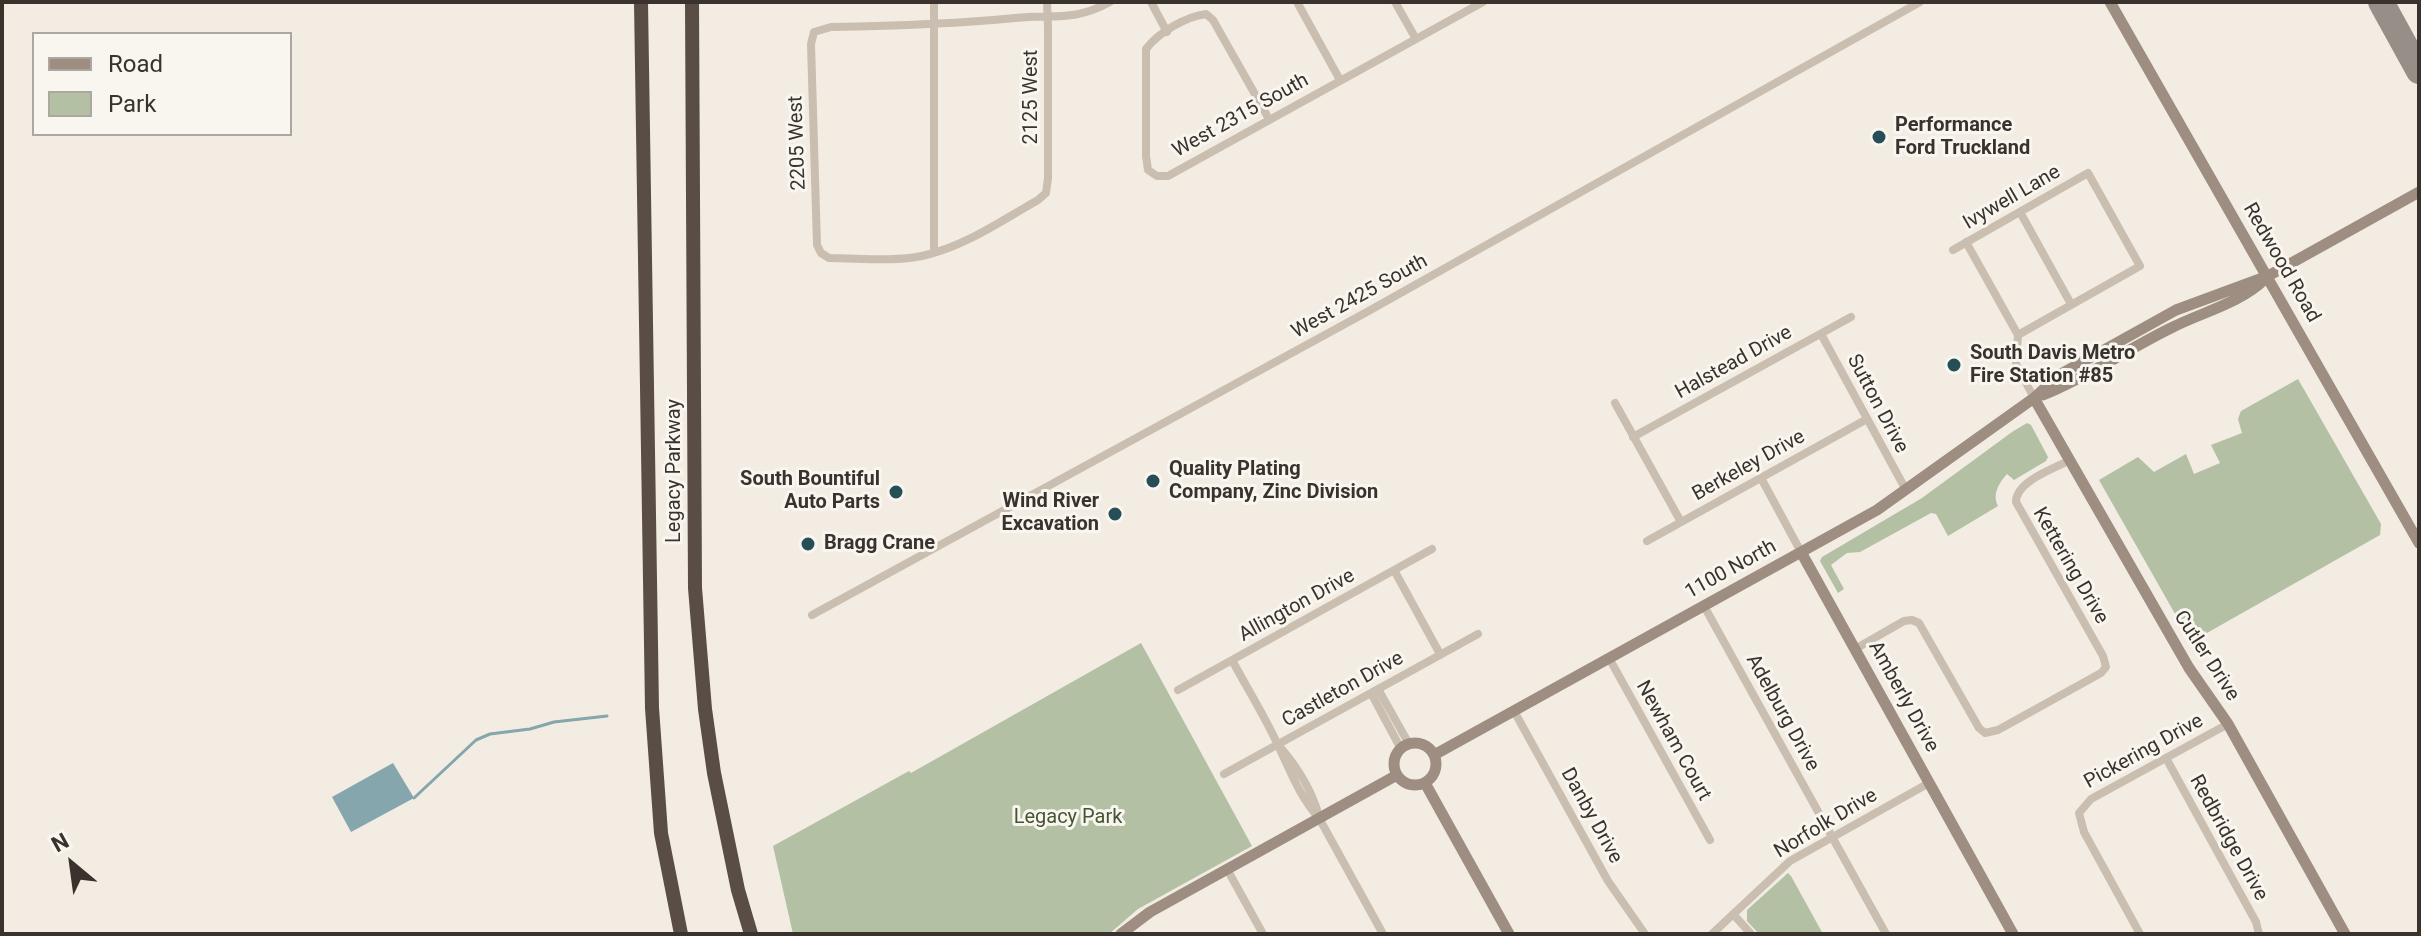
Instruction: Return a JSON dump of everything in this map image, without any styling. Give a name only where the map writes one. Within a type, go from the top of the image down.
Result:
[{"type":"highway","name":"Legacy Parkway","points":[[641,2],[652,708],[661,833],[681,934]]},
{"type":"highway","name":"Legacy Parkway","points":[[692,2],[695,588],[714,773],[738,890],[751,934]]},
{"type":"street","points":[[934,2],[934,252]]},
{"type":"street","name":"2125 West","points":[[934,252],[957,245],[1046,193],[1047,2]]},
{"type":"street","points":[[934,25],[1086,14],[1110,2]]},
{"type":"street","points":[[1151,2],[1167,32],[1193,16],[1206,14],[1213,20],[1269,119]]},
{"type":"street","points":[[1297,2],[1340,80]]},
{"type":"street","points":[[1395,2],[1416,39]]},
{"type":"street","name":"West 2315 South","points":[[1167,32],[1153,40],[1146,49],[1146,156],[1148,170],[1157,176],[1168,176],[1483,2]]},
{"type":"street","name":"West 2425 South","points":[[812,615],[1365,313],[1920,2]]},
{"type":"street","name":"Redwood Road","points":[[2110,2],[2419,543]]},
{"type":"street","name":"2205 West","points":[[934,25],[831,27],[814,32],[811,44],[817,245],[821,253],[829,258],[918,256],[934,252]]},
{"type":"street","name":"Ivywell Lane","points":[[1953,250],[2088,173],[2140,266],[2071,304]]},
{"type":"street","name":"1100 North","points":[[1434,755],[1801,552],[1906,490],[2034,398],[2059,375],[2164,316],[2268,276],[2419,192]]},
{"type":"street","points":[[2018,335],[2071,304],[2020,212]]},
{"type":"street","points":[[1966,242],[2018,335],[2016,364],[2034,398]]},
{"type":"street","name":"Halstead Drive","points":[[1633,437],[1851,317]]},
{"type":"street","name":"Sutton Drive","points":[[1821,334],[1906,490]]},
{"type":"street","name":"Cutler Drive","points":[[2034,398],[2189,668],[2228,724],[2345,934]]},
{"type":"street","points":[[1615,403],[1681,522]]},
{"type":"street","name":"Berkeley Drive","points":[[1647,541],[1867,419]]},
{"type":"street","name":"Kettering Drive","points":[[1855,649],[1904,621],[1919,623],[1979,728],[1985,733],[1998,730],[2098,675],[2106,667],[2103,656],[2016,502],[2021,487],[2070,460]]},
{"type":"street","name":"Amberly Drive","points":[[1761,478],[2013,934]]},
{"type":"street","name":"Allington Drive","points":[[1178,690],[1432,549]]},
{"type":"street","points":[[1394,570],[1440,654]]},
{"type":"street","name":"Adelburg Drive","points":[[1704,606],[1886,934]]},
{"type":"street","name":"Castleton Drive","points":[[1224,774],[1478,634]]},
{"type":"street","name":"Newham Court","points":[[1609,658],[1710,840]]},
{"type":"street","points":[[1232,660],[1278,745],[1285,766],[1319,818],[1383,934]]},
{"type":"street","points":[[1374,691],[1405,747]]},
{"type":"street","name":"Danby Drive","points":[[1514,711],[1608,881],[1645,934]]},
{"type":"street","name":"Pickering Drive","points":[[2140,934],[2084,832],[2079,813],[2091,799],[2228,724]]},
{"type":"street","points":[[1421,744],[1434,755],[1435,771],[1425,783],[1409,785],[1397,775],[1394,761],[1405,747],[1421,744]]},
{"type":"street","name":"Redbridge Drive","points":[[2166,758],[2256,922],[2259,934]]},
{"type":"street","points":[[1121,934],[1134,930],[1227,869],[1397,775]]},
{"type":"street","points":[[1425,783],[1509,934]]},
{"type":"street","name":"Norfolk Drive","points":[[1712,934],[1790,861],[1929,783]]},
{"type":"street","points":[[1227,869],[1263,934]]},
{"type":"street","points":[[1733,914],[1751,934]]},
{"type":"green space","points":[[2298,379],[2381,524],[2380,535],[2191,642],[2099,480],[2138,457],[2154,472],[2186,454],[2194,474],[2220,463],[2211,445],[2242,433],[2238,419],[2241,411]]},
{"type":"green space","points":[[2027,423],[2048,457],[2014,480],[2007,474],[1997,489],[1998,506],[1948,536],[1936,514],[1931,513],[1860,552],[1847,553],[1831,565],[1844,589],[1838,593],[1820,561],[1822,557],[1922,498]]},
{"type":"green space","name":"Legacy Park","points":[[1141,643],[1252,846],[1138,909],[1109,934],[793,934],[773,846],[909,771],[911,773]]},
{"type":"green space","points":[[1788,873],[1823,934],[1759,934],[1747,921],[1747,910]]},
{"type":"water","points":[[393,763],[414,798],[351,832],[332,797]]},
{"type":"waterway","points":[[414,798],[476,740],[490,734],[607,716]]},
{"type":"taxiway","points":[[2381,2],[2419,71]]},
{"type":"place","name":"Performance Ford Truckland","points":[[1879,137]]},
{"type":"place","name":"South Davis Metro Fire Station #85","points":[[1954,365]]},
{"type":"place","name":"Quality Plating Company, Zinc Division","points":[[1153,481]]},
{"type":"place","name":"South Bountiful Auto Parts","points":[[896,492]]},
{"type":"place","name":"Wind River Excavation","points":[[1115,514]]},
{"type":"place","name":"Bragg Crane","points":[[808,544]]}]
